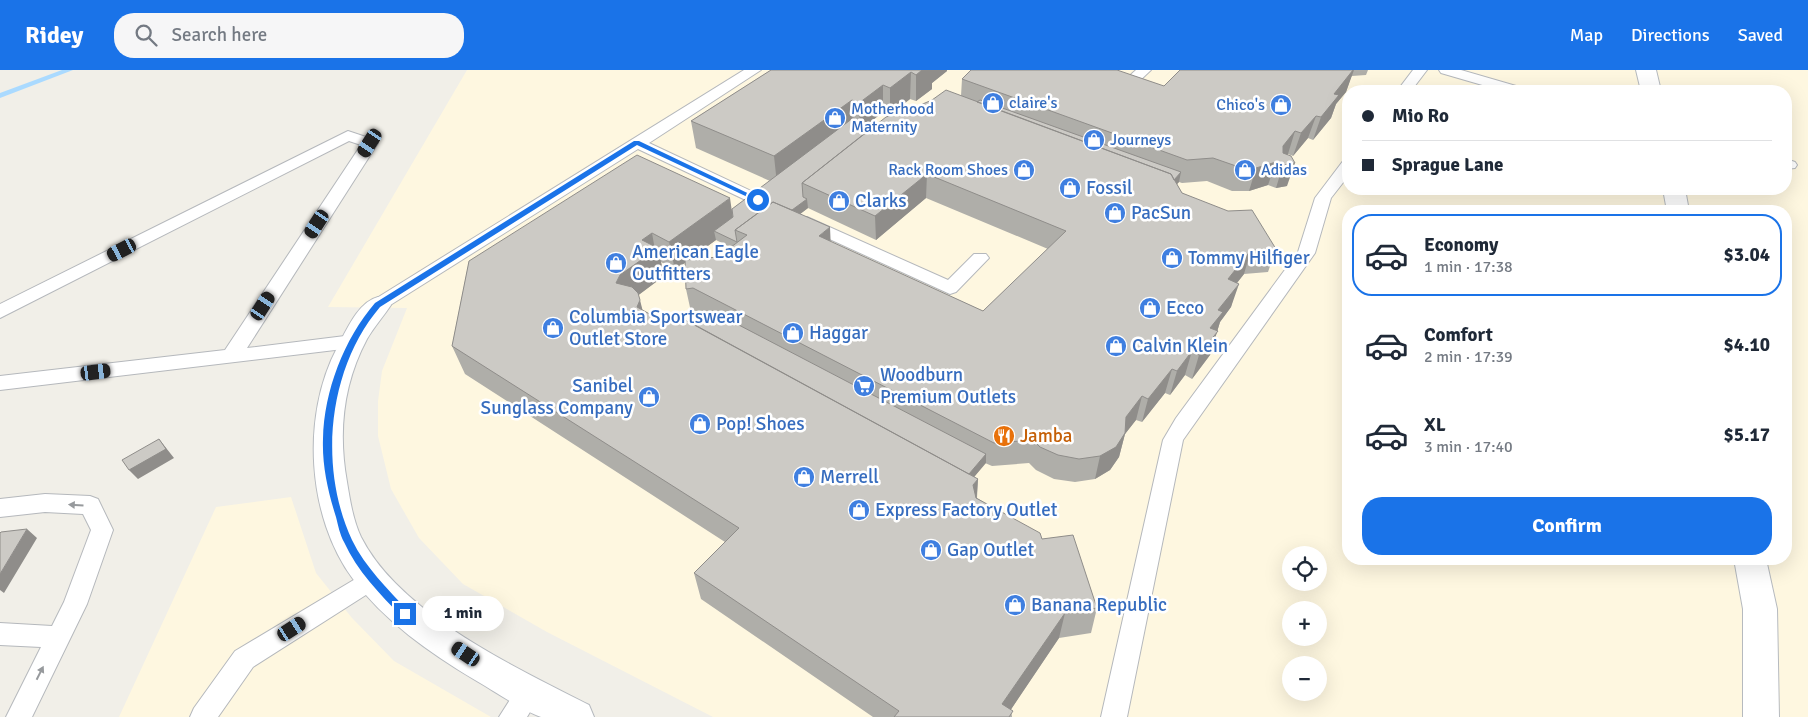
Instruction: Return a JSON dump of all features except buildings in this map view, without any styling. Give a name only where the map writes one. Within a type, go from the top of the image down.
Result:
[{"type":"street","points":[[1646,70],[1650,85]]},
{"type":"street","points":[[378,305],[364,321],[352,342],[336,382],[327,440],[333,493],[348,541],[372,579],[405,614],[496,675],[576,717]]},
{"type":"street","points":[[1751,565],[1760,609],[1761,717]]},
{"type":"lane","points":[[378,305],[754,70]]},
{"type":"lane","points":[[1085,70],[1128,84],[1144,70]]},
{"type":"lane","points":[[1409,85],[1420,70]]},
{"type":"lane","points":[[1446,70],[1497,85]]},
{"type":"lane","points":[[0,312],[348,136],[370,143],[232,355]]},
{"type":"lane","points":[[637,142],[758,200]]},
{"type":"lane","points":[[1114,717],[1173,440],[1183,423],[1306,254],[1313,234],[1317,211],[1342,174]]},
{"type":"lane","points":[[796,217],[950,288],[980,258]]},
{"type":"lane","points":[[0,383],[352,342]]},
{"type":"lane","points":[[0,508],[45,503],[90,505],[102,530],[75,604],[18,717]]},
{"type":"lane","points":[[203,717],[244,659],[372,579]]},
{"type":"lane","points":[[0,634],[59,637]]},
{"type":"lane","points":[[512,717],[529,692]]},
{"type":"shaded area","name":"Woodburn Premium Outlets","points":[[467,70],[1808,70],[1808,717],[713,717],[547,632],[463,584],[419,538],[391,489],[378,436],[378,401],[382,371],[407,308],[328,307]]},
{"type":"shaded area","points":[[291,497],[316,573],[352,618],[394,661],[491,717],[119,717],[216,507]]},
{"type":"waterway","points":[[0,96],[69,70]]},
{"type":"place","name":"claire's","points":[[993,103]]},
{"type":"place","name":"Chico's","points":[[1281,105]]},
{"type":"place","name":"Motherhood Maternity","points":[[835,118]]},
{"type":"place","name":"Journeys","points":[[1094,140]]},
{"type":"place","name":"Rack Room Shoes","points":[[1024,170]]},
{"type":"place","name":"Adidas","points":[[1245,170]]},
{"type":"place","name":"Fossil","points":[[1070,188]]},
{"type":"place","name":"Clarks","points":[[839,201]]},
{"type":"place","name":"PacSun","points":[[1115,213]]},
{"type":"place","name":"Tommy Hilfiger","points":[[1172,258]]},
{"type":"place","name":"American Eagle Outfitters","points":[[616,263]]},
{"type":"place","name":"Ecco","points":[[1150,308]]},
{"type":"place","name":"Columbia Sportswear Outlet Store","points":[[553,328]]},
{"type":"place","name":"Haggar","points":[[793,333]]},
{"type":"place","name":"Calvin Klein","points":[[1116,346]]},
{"type":"place","name":"Woodburn Premium Outlets","points":[[864,386]]},
{"type":"place","name":"Sanibel Sunglass Company","points":[[649,397]]},
{"type":"place","name":"Pop! Shoes","points":[[700,424]]},
{"type":"place","name":"Jamba","points":[[1004,436]]},
{"type":"place","name":"Merrell","points":[[804,477]]},
{"type":"place","name":"Express Factory Outlet","points":[[859,510]]},
{"type":"place","name":"Gap Outlet","points":[[931,550]]},
{"type":"place","name":"Banana Republic","points":[[1015,605]]},
{"type":"route","points":[[405,614],[372,579],[348,541],[333,493],[327,440],[330,413],[336,382],[343,362],[364,321],[378,305],[637,142],[758,200]]}]
